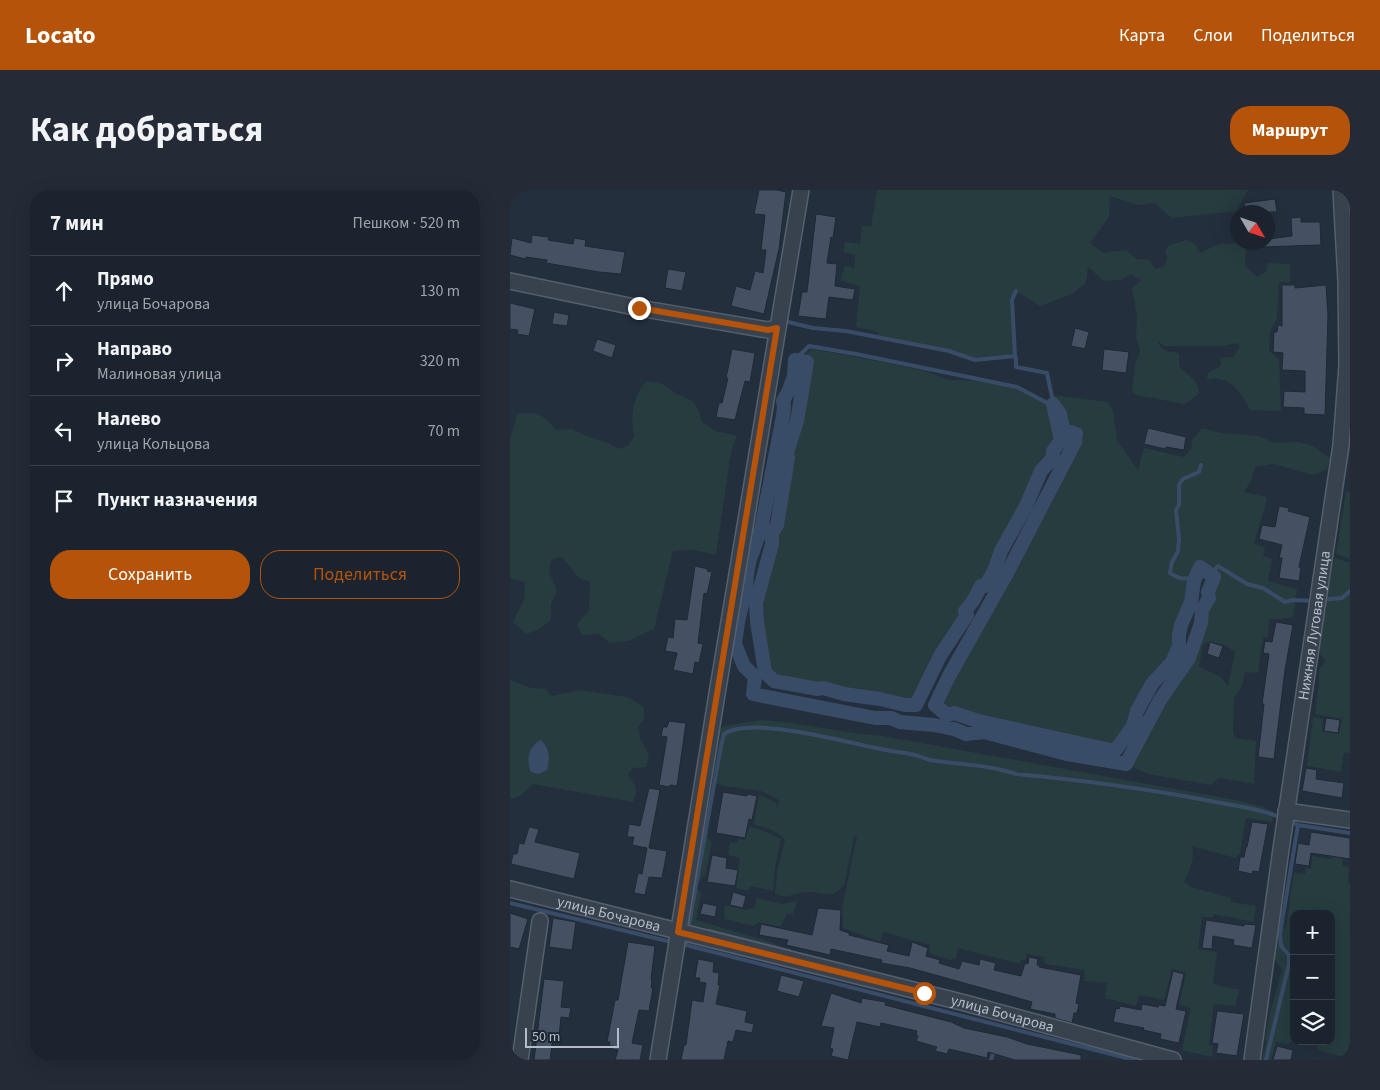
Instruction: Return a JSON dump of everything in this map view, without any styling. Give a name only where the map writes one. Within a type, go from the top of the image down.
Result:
[{"type":"street","points":[[658,1060],[801,190]]},
{"type":"street","name":"Нижняя Луговая улица","points":[[1252,1060],[1286,811],[1344,463],[1347,365],[1346,272],[1341,190]]},
{"type":"street","points":[[510,281],[639,308],[768,330],[777,328]]},
{"type":"street","points":[[1286,811],[1350,820]]},
{"type":"street","name":"улица Бочарова","points":[[510,889],[965,1003],[1173,1060]]},
{"type":"street","points":[[520,1060],[540,921]]},
{"type":"green space","points":[[877,190],[1248,190],[1239,205],[1230,205],[1230,212],[1172,218],[1154,203],[1138,205],[1110,196],[1109,217],[1090,243],[1103,253],[1126,250],[1137,259],[1150,260],[1155,269],[1163,267],[1167,259],[1165,252],[1168,246],[1186,240],[1195,244],[1200,253],[1219,244],[1230,244],[1230,250],[1246,250],[1245,266],[1257,277],[1266,272],[1268,263],[1290,264],[1290,282],[1279,282],[1277,318],[1270,332],[1269,351],[1279,359],[1281,411],[1250,410],[1234,386],[1224,380],[1207,380],[1208,373],[1221,366],[1220,358],[1233,357],[1240,347],[1236,343],[1224,346],[1164,346],[1157,341],[1166,350],[1179,353],[1179,366],[1195,381],[1199,394],[1185,404],[1136,395],[1132,391],[1135,365],[1140,351],[1136,337],[1137,316],[1132,288],[1141,280],[1131,274],[1121,280],[1104,281],[1088,267],[1086,283],[1072,294],[1040,306],[1016,291],[1012,300],[1015,356],[975,360],[949,351],[876,337],[879,332],[856,327],[860,286],[840,280],[845,266],[854,268],[855,255],[843,252],[845,242],[860,244],[862,226],[871,226]]},
{"type":"green space","points":[[811,349],[925,371],[949,380],[991,381],[1017,387],[1054,408],[1061,440],[1053,451],[1053,458],[1041,471],[1026,506],[1001,551],[994,571],[985,586],[981,587],[965,611],[967,615],[940,656],[916,705],[905,705],[844,694],[823,688],[818,689],[774,681],[765,672],[757,623],[756,603],[772,544],[772,533],[777,525],[788,458],[787,452],[797,421],[807,362],[809,363],[806,354]]},
{"type":"green space","points":[[647,381],[663,384],[677,394],[693,401],[699,411],[702,422],[716,431],[737,436],[731,452],[716,555],[693,550],[673,551],[654,629],[628,641],[610,643],[599,634],[582,635],[577,624],[589,610],[590,582],[579,578],[562,557],[551,560],[549,572],[557,591],[551,604],[551,620],[538,630],[526,634],[513,622],[524,599],[525,582],[510,578],[510,440],[517,414],[530,413],[539,415],[547,420],[556,430],[572,429],[619,449],[629,445],[634,436],[632,422],[634,407],[638,392]]},
{"type":"green space","points":[[1051,395],[1108,402],[1113,411],[1117,440],[1138,470],[1144,448],[1184,457],[1191,449],[1192,440],[1202,428],[1221,433],[1259,436],[1275,443],[1298,442],[1313,446],[1330,458],[1327,469],[1314,475],[1273,464],[1255,467],[1251,481],[1244,492],[1267,497],[1254,544],[1265,547],[1263,556],[1272,559],[1268,581],[1297,589],[1293,617],[1269,619],[1268,637],[1263,637],[1258,673],[1245,672],[1240,689],[1234,697],[1233,733],[1236,738],[1256,741],[1254,784],[1219,778],[1211,785],[1148,774],[1126,764],[1160,700],[1189,658],[1201,623],[1202,610],[1209,598],[1208,592],[1214,577],[1201,567],[1196,574],[1191,602],[1181,625],[1179,646],[1171,662],[1152,684],[1137,711],[1133,726],[1115,751],[978,721],[954,713],[947,715],[935,705],[949,676],[1006,575],[1075,442],[1076,434],[1064,433],[1060,414],[1053,404]],"holes":[[[1208,642],[1225,645],[1235,652],[1228,686],[1221,677],[1199,667],[1203,644]]]},
{"type":"green space","points":[[1346,492],[1350,492],[1350,559],[1336,554]]},
{"type":"green space","points":[[1335,558],[1350,563],[1350,753],[1344,752],[1341,772],[1307,766],[1313,717],[1323,719],[1322,731],[1339,734],[1342,719],[1315,714],[1319,669],[1326,661],[1319,650],[1319,636],[1326,607],[1325,597],[1328,577]]},
{"type":"green space","points":[[510,680],[531,688],[546,689],[551,696],[580,690],[627,697],[644,707],[644,719],[638,727],[640,739],[649,755],[646,767],[633,768],[628,774],[635,787],[636,794],[633,802],[533,784],[520,796],[510,799]]},
{"type":"green space","points":[[761,720],[883,736],[1236,800],[1261,806],[1274,812],[1272,822],[1246,818],[1240,853],[1235,858],[1192,846],[1190,869],[1184,882],[1191,887],[1231,898],[1231,902],[1256,906],[1254,922],[1214,914],[1213,917],[1202,917],[1198,949],[1217,952],[1213,984],[1239,990],[1235,1006],[1214,1004],[1209,1045],[1213,1046],[1212,1057],[1182,1050],[1191,1008],[1179,1005],[1186,973],[1172,969],[1164,1000],[1139,995],[1136,1006],[1105,998],[1107,983],[1084,981],[1085,970],[1045,964],[1044,957],[1027,954],[1025,960],[1021,960],[1020,964],[958,948],[956,958],[951,960],[929,953],[930,945],[883,932],[880,942],[843,928],[842,908],[857,836],[854,837],[844,885],[837,892],[829,894],[806,892],[789,896],[775,894],[778,867],[785,840],[776,832],[756,826],[754,823],[759,795],[777,803],[775,814],[779,800],[761,791],[724,786],[714,782],[714,780],[707,776],[717,732],[723,726]]},
{"type":"green space","points":[[749,827],[760,829],[781,839],[775,867],[773,891],[751,886],[748,891],[736,888],[740,858],[728,855],[730,842],[736,843],[739,839],[745,840]]},
{"type":"green space","points":[[700,837],[706,837],[712,842],[705,876],[700,881],[693,882]]},
{"type":"green space","points":[[1333,851],[1344,853],[1342,865],[1349,867],[1350,1060],[1317,1050],[1318,1045],[1335,1045],[1335,910],[1290,910],[1290,1043],[1276,1042],[1271,1060],[1261,1060],[1266,1045],[1265,1038],[1271,1009],[1282,970],[1272,955],[1275,934],[1280,934],[1286,927],[1294,873],[1305,874],[1306,868],[1311,869],[1312,856],[1331,859]]},
{"type":"green space","points":[[690,889],[700,891],[701,893],[696,920],[771,942],[781,947],[779,951],[685,930]]},
{"type":"green space","points":[[757,898],[782,904],[797,901],[793,915],[787,913],[781,927],[759,922],[753,926],[725,919],[725,905],[746,910],[754,908]]},
{"type":"water","points":[[541,740],[548,750],[549,762],[547,770],[539,774],[531,772],[529,754],[533,746]]},
{"type":"building","points":[[759,190],[786,192],[779,249],[764,314],[731,306],[736,286],[750,290],[755,271],[763,273],[766,250],[761,250],[765,215],[754,214]]},
{"type":"building","points":[[1275,199],[1277,212],[1275,212],[1275,205],[1244,205],[1244,203]]},
{"type":"building","points":[[816,214],[836,217],[827,263],[837,264],[835,286],[855,289],[853,300],[829,297],[826,319],[798,316],[802,292],[807,292]]},
{"type":"building","points":[[1301,217],[1301,222],[1320,222],[1321,245],[1275,247],[1275,238],[1292,236],[1291,218]]},
{"type":"building","points":[[532,235],[549,237],[548,240],[573,244],[574,238],[586,240],[585,246],[625,252],[621,274],[546,263],[547,260],[526,257],[525,259],[510,255],[512,238],[531,243]]},
{"type":"building","points":[[668,269],[686,272],[682,291],[665,288]]},
{"type":"building","points":[[1282,285],[1295,285],[1295,288],[1326,285],[1328,315],[1325,415],[1304,414],[1304,408],[1283,407],[1284,391],[1305,392],[1305,371],[1282,370],[1283,353],[1273,352],[1274,332],[1277,332],[1278,325],[1282,326]]},
{"type":"building","points":[[510,303],[535,309],[529,336],[517,334],[518,330],[510,329]]},
{"type":"building","points":[[554,312],[569,315],[567,326],[552,324]]},
{"type":"building","points":[[1075,328],[1089,332],[1085,349],[1071,346]]},
{"type":"building","points":[[597,339],[616,345],[612,358],[593,351]]},
{"type":"building","points":[[732,349],[755,353],[750,382],[745,381],[735,420],[716,417],[719,403],[722,403],[728,378],[726,378]]},
{"type":"building","points":[[1104,349],[1129,352],[1126,373],[1102,370]]},
{"type":"building","points":[[1148,428],[1186,437],[1184,450],[1166,447],[1165,449],[1144,444]]},
{"type":"building","points":[[1279,506],[1289,508],[1288,511],[1310,517],[1299,567],[1301,568],[1299,581],[1279,578],[1282,558],[1279,558],[1282,545],[1259,539],[1262,525],[1275,527]]},
{"type":"building","points":[[695,566],[712,572],[707,594],[704,593],[698,643],[703,644],[699,663],[695,662],[693,674],[673,670],[677,653],[665,651],[668,637],[673,638],[675,619],[687,620]]},
{"type":"building","points":[[1276,622],[1293,625],[1285,670],[1274,759],[1258,757],[1264,704],[1262,704],[1269,654],[1263,653],[1265,641],[1272,642]]},
{"type":"building","points":[[1210,642],[1223,646],[1219,658],[1207,654]]},
{"type":"building","points":[[1326,718],[1340,720],[1338,733],[1324,731]]},
{"type":"building","points":[[669,721],[686,723],[677,786],[670,785],[669,787],[659,785],[667,737],[661,736],[663,727],[667,727]]},
{"type":"building","points":[[1306,768],[1317,770],[1316,779],[1344,783],[1342,798],[1302,791]]},
{"type":"building","points":[[649,788],[660,790],[649,848],[667,851],[662,878],[649,877],[645,895],[634,893],[638,873],[642,874],[647,848],[632,845],[634,837],[627,837],[629,824],[640,826]]},
{"type":"building","points":[[723,792],[757,796],[752,820],[749,819],[745,838],[716,833]]},
{"type":"building","points":[[1252,822],[1268,824],[1259,872],[1253,871],[1252,874],[1238,871],[1240,857],[1244,857],[1247,847]]},
{"type":"building","points":[[529,827],[539,829],[535,842],[580,853],[574,879],[511,864],[513,854],[517,854],[519,843],[524,844]]},
{"type":"building","points":[[1311,832],[1350,838],[1350,859],[1311,853],[1309,866],[1295,864],[1298,843],[1309,845]]},
{"type":"building","points":[[712,855],[727,858],[726,868],[738,870],[735,886],[707,882]]},
{"type":"building","points":[[733,892],[746,896],[743,908],[730,905]]},
{"type":"building","points":[[703,903],[717,906],[715,917],[700,914]]},
{"type":"building","points":[[818,908],[841,910],[840,930],[849,933],[849,935],[889,945],[887,951],[909,956],[912,942],[928,948],[926,956],[940,960],[939,963],[959,969],[962,961],[979,965],[980,959],[996,963],[994,970],[1021,976],[1025,963],[1028,964],[1029,957],[1038,959],[1037,965],[1040,965],[1039,967],[1081,975],[1076,1003],[1079,1004],[1077,1013],[1074,1013],[1072,1023],[1055,1018],[1055,1014],[1030,1009],[1032,1002],[1018,998],[910,968],[881,963],[882,960],[831,949],[830,955],[786,945],[788,940],[759,935],[761,924],[812,935]]},
{"type":"building","points":[[510,913],[528,919],[519,949],[510,947]]},
{"type":"building","points":[[553,918],[576,922],[572,950],[549,947]]},
{"type":"building","points":[[1206,920],[1244,926],[1244,924],[1256,925],[1252,948],[1233,945],[1234,940],[1213,936],[1212,949],[1202,948]]},
{"type":"building","points":[[628,942],[655,946],[651,979],[651,988],[653,988],[649,1011],[639,1010],[632,1043],[643,1045],[640,1060],[615,1060],[618,1050],[612,1049],[613,1046],[609,1046],[610,1042],[607,1042],[615,1000],[618,1000]]},
{"type":"building","points":[[698,959],[714,962],[713,972],[719,973],[718,985],[720,985],[716,1004],[747,1011],[745,1022],[754,1024],[752,1033],[736,1030],[733,1042],[728,1041],[724,1060],[681,1060],[684,1045],[686,1045],[692,1000],[703,1002],[706,983],[699,982],[700,978],[695,978]]},
{"type":"building","points":[[1173,971],[1184,974],[1176,1009],[1186,1011],[1179,1043],[1160,1039],[1161,1034],[1143,1030],[1144,1028],[1113,1022],[1116,1008],[1119,1009],[1120,1006],[1141,1010],[1142,1004],[1158,1007],[1159,1005],[1165,1006]]},
{"type":"building","points":[[781,975],[804,981],[799,997],[777,991]]},
{"type":"building","points":[[544,979],[564,981],[561,1007],[571,1008],[569,1018],[561,1017],[559,1036],[554,1035],[553,1037],[550,1060],[534,1060]]},
{"type":"building","points":[[831,993],[861,1003],[862,998],[886,1002],[885,1005],[951,1022],[964,1028],[1081,1055],[1081,1060],[1015,1060],[988,1052],[987,1058],[949,1049],[947,1054],[935,1051],[937,1047],[916,1041],[917,1031],[881,1023],[880,1027],[857,1022],[848,1060],[831,1056],[833,1049],[830,1048],[834,1028],[821,1026]]},
{"type":"building","points":[[1217,1011],[1244,1014],[1237,1056],[1216,1053],[1218,1044],[1212,1043]]},
{"type":"building","points":[[1277,1046],[1293,1050],[1291,1060],[1273,1060]]},
{"type":"waterway","points":[[788,322],[949,351],[975,360],[1015,356],[1012,300],[1016,291]]},
{"type":"waterway","points":[[797,366],[800,355],[809,346],[1017,387],[1053,406]]},
{"type":"waterway","points":[[1015,356],[1016,367],[1047,373],[1061,440]]},
{"type":"waterway","points":[[795,360],[807,362],[797,421],[787,452],[788,458],[777,525],[772,533],[772,544],[756,603],[765,672],[774,681],[818,689],[823,688],[844,694],[905,705],[916,705],[940,656],[967,615],[965,611],[981,586],[985,586],[994,571],[1001,551],[1026,506],[1041,471],[1053,458],[1053,451],[1061,440],[1053,404],[1060,414],[1064,433],[1076,434],[1075,442],[1006,575],[949,676],[935,705],[947,715],[954,713],[978,721],[1115,751],[1133,726],[1137,711],[1152,684],[1172,662],[1179,646],[1181,625],[1191,602],[1194,581],[1200,567],[1214,577],[1208,592],[1209,598],[1202,610],[1201,623],[1189,658],[1160,700],[1126,764],[1067,754],[984,732],[966,734],[954,729],[934,725],[900,722],[891,718],[875,718],[753,694],[755,677],[744,666],[735,644],[750,559],[761,529],[783,416],[783,401],[794,376],[795,360]]},
{"type":"waterway","points":[[1195,577],[1182,578],[1170,573],[1172,562],[1178,551],[1179,539],[1176,510],[1179,505],[1179,485],[1183,479],[1199,472],[1201,465]]},
{"type":"waterway","points":[[1211,574],[1218,566],[1247,584],[1263,588],[1285,602],[1293,600],[1313,601]]},
{"type":"waterway","points":[[1320,600],[1342,598],[1350,591]]},
{"type":"waterway","points":[[688,930],[721,746],[724,734],[737,729],[756,727],[801,732],[917,755],[930,760],[984,766],[1016,774],[1158,792],[1244,807],[1282,818]]},
{"type":"waterway","points":[[1266,1060],[1289,964],[1289,955],[1281,946],[1280,934],[1298,825],[1289,821]]},
{"type":"waterway","points":[[1298,825],[1350,833]]},
{"type":"waterway","points":[[510,903],[667,941]]},
{"type":"waterway","points":[[709,931],[789,951]]},
{"type":"waterway","points":[[684,945],[686,945],[687,937]]},
{"type":"waterway","points":[[686,945],[1134,1060]]},
{"type":"waterway","points":[[991,1060],[994,1050]]},
{"type":"route","points":[[639,308],[768,330],[777,328],[678,932],[924,993]]}]
